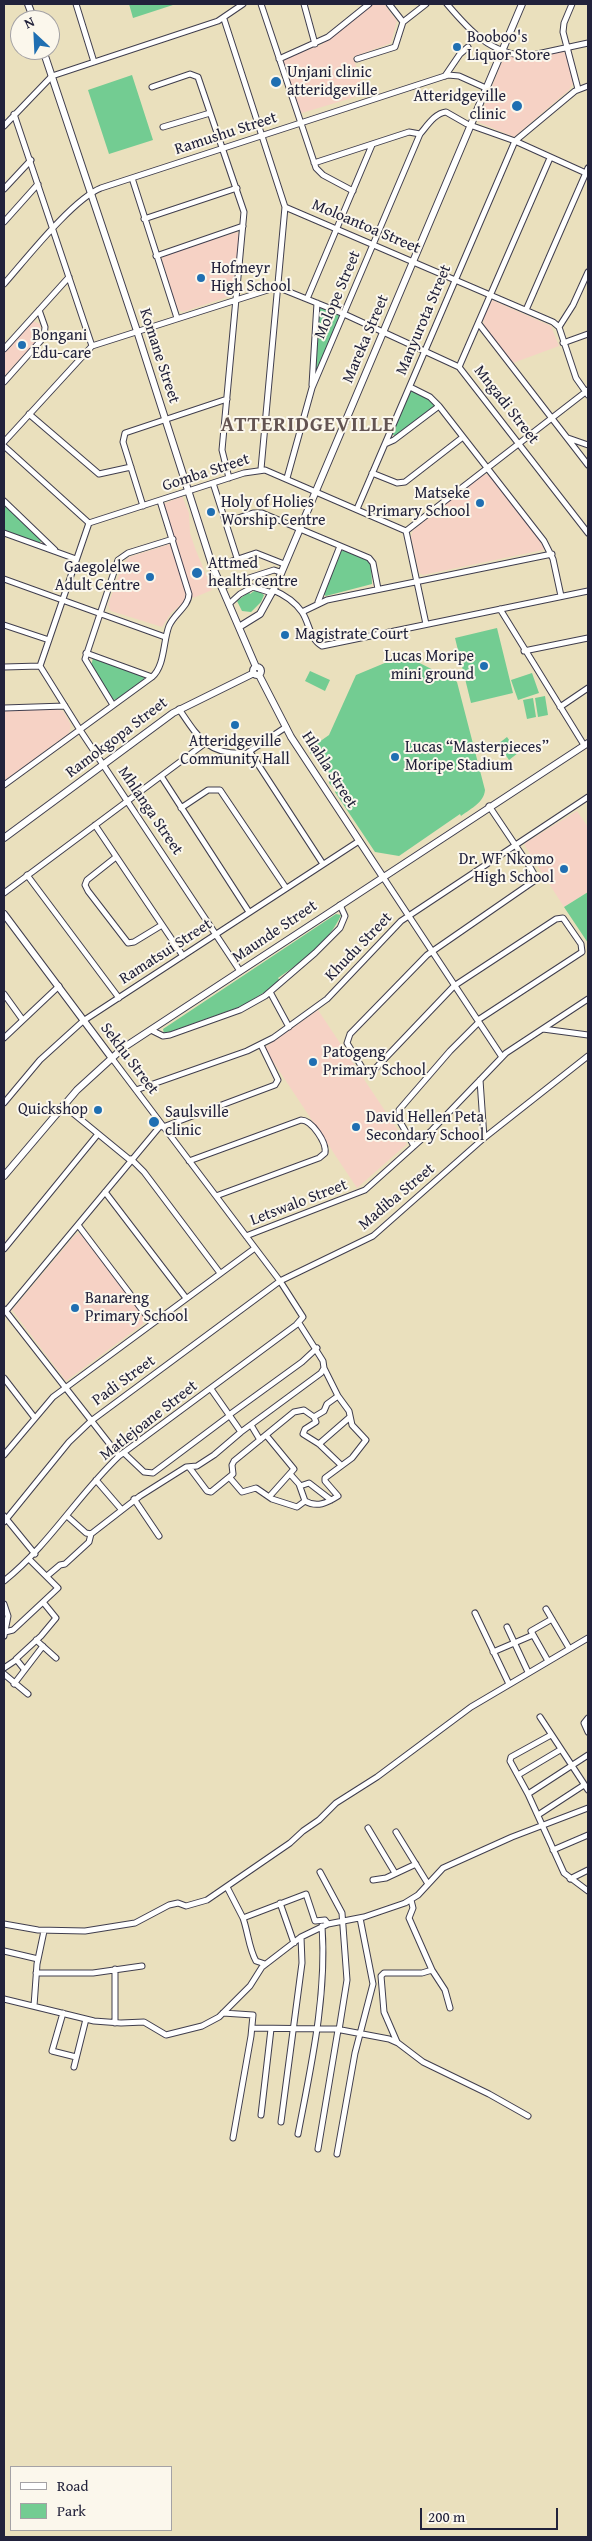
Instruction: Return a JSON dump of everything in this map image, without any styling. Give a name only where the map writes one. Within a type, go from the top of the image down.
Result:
[{"type":"street","points":[[76,4],[94,62]]},
{"type":"street","points":[[4,126],[52,76],[224,19],[243,4]]},
{"type":"street","points":[[261,4],[314,163],[323,175],[353,191]]},
{"type":"street","points":[[305,4],[315,44]]},
{"type":"street","points":[[279,59],[328,37],[369,4]]},
{"type":"street","points":[[389,4],[403,22]]},
{"type":"street","points":[[357,59],[395,46],[403,22],[426,4]]},
{"type":"street","points":[[447,4],[476,37],[504,50],[528,56],[588,42]]},
{"type":"street","name":"Mareka Street","points":[[239,627],[260,614],[273,592],[488,89],[522,4]]},
{"type":"street","points":[[572,4],[563,27],[566,48],[578,89]]},
{"type":"street","points":[[224,19],[285,207],[261,469]]},
{"type":"street","points":[[445,76],[460,54],[468,47]]},
{"type":"street","name":"Komane Street","points":[[46,60],[137,331],[212,566],[239,627],[256,672]]},
{"type":"street","points":[[152,87],[190,74],[197,75],[224,148],[244,212],[222,453],[229,478]]},
{"type":"street","name":"Ramushu Street","points":[[4,284],[53,230],[91,192],[445,76],[456,75],[488,89]]},
{"type":"street","points":[[515,141],[578,89],[588,86]]},
{"type":"street","name":"Molope Street","points":[[286,478],[312,388],[420,134],[437,116],[445,112],[472,125]]},
{"type":"street","points":[[163,127],[210,113]]},
{"type":"street","points":[[14,114],[92,346]]},
{"type":"street","points":[[472,125],[588,172],[526,310]]},
{"type":"street","points":[[314,163],[409,132],[420,134]]},
{"type":"street","name":"Manyurota Street","points":[[357,509],[515,141]]},
{"type":"street","points":[[307,298],[372,145]]},
{"type":"street","points":[[459,367],[550,158]]},
{"type":"street","points":[[4,189],[31,160]]},
{"type":"street","points":[[132,178],[177,318]]},
{"type":"street","points":[[4,222],[38,184]]},
{"type":"street","points":[[144,219],[237,188]]},
{"type":"street","name":"Moloantoa Street","points":[[285,207],[415,261],[526,310],[559,327]]},
{"type":"street","points":[[156,256],[243,226]]},
{"type":"street","points":[[426,624],[406,531],[587,393],[576,378],[559,327],[573,305],[588,272]]},
{"type":"street","points":[[4,349],[70,277]]},
{"type":"street","points":[[4,442],[92,346],[277,287]]},
{"type":"street","name":"Mngadi Street","points":[[277,287],[317,302],[459,367],[588,533]]},
{"type":"street","name":"Molope Street","points":[[312,388],[312,361],[317,302]]},
{"type":"street","points":[[4,382],[44,336],[45,327],[39,310]]},
{"type":"street","points":[[479,324],[588,466]]},
{"type":"street","points":[[564,343],[588,334]]},
{"type":"street","points":[[410,387],[430,398],[439,406],[544,541],[552,554],[561,596]]},
{"type":"street","points":[[144,506],[123,442],[125,433],[165,418],[227,399]]},
{"type":"street","points":[[385,444],[394,440],[439,406]]},
{"type":"street","points":[[29,414],[99,474],[131,467]]},
{"type":"street","points":[[372,472],[397,483],[405,482],[463,437]]},
{"type":"street","points":[[566,437],[588,445]]},
{"type":"street","points":[[4,446],[90,523],[40,666],[4,666]]},
{"type":"street","name":"Gomba Street","points":[[90,523],[261,469],[286,478],[406,531]]},
{"type":"street","points":[[213,483],[238,558]]},
{"type":"street","points":[[4,501],[55,550]]},
{"type":"street","points":[[4,785],[80,730],[159,669],[165,637],[174,616],[189,599],[188,586],[160,501]]},
{"type":"street","points":[[226,522],[257,512],[300,528],[373,561],[378,589]]},
{"type":"street","points":[[4,533],[76,559]]},
{"type":"street","points":[[113,705],[87,666],[86,653],[99,613],[121,557],[173,538]]},
{"type":"street","points":[[318,602],[340,546]]},
{"type":"street","points":[[223,564],[260,553],[284,564]]},
{"type":"street","points":[[302,612],[318,602],[417,580],[552,554]]},
{"type":"street","points":[[221,587],[274,570],[280,572]]},
{"type":"street","points":[[4,579],[165,637]]},
{"type":"street","points":[[229,604],[240,594],[254,587],[273,592],[289,599],[302,612],[316,642],[326,646],[588,591]]},
{"type":"street","points":[[500,609],[524,651],[586,744]]},
{"type":"street","points":[[4,625],[49,640]]},
{"type":"street","points":[[524,651],[588,638]]},
{"type":"street","points":[[86,653],[153,675]]},
{"type":"street","name":"Mhlanga Street","points":[[40,666],[80,730],[240,971]]},
{"type":"street","name":"Ramokgopa Street","points":[[4,838],[178,709],[256,672]]},
{"type":"street","name":"Hlahla Street","points":[[256,672],[286,727],[383,877]]},
{"type":"street","points":[[560,707],[588,688]]},
{"type":"street","points":[[4,708],[65,706]]},
{"type":"street","points":[[178,709],[204,744],[212,748],[242,753],[250,752],[286,727]]},
{"type":"street","points":[[4,893],[204,744]]},
{"type":"street","name":"Maunde Street","points":[[4,1176],[63,1105],[111,1057],[489,806],[586,744]]},
{"type":"street","points":[[250,752],[323,864]]},
{"type":"street","points":[[161,776],[249,912]]},
{"type":"street","points":[[182,808],[208,790],[220,790],[286,888]]},
{"type":"street","name":"Khudu Street","points":[[136,1090],[260,1045],[289,1027],[321,1004],[408,916],[588,797]]},
{"type":"street","points":[[414,1146],[399,1120],[399,1110],[478,1021],[580,954],[583,948],[564,919],[558,918],[454,986],[374,1070],[365,1071],[356,1059],[348,1045],[348,1038],[432,950],[532,884],[534,878],[533,871],[489,806]]},
{"type":"street","points":[[95,825],[183,956]]},
{"type":"street","name":"Ramatsui Street","points":[[4,1103],[44,1056],[84,1021],[359,841]]},
{"type":"street","points":[[116,857],[87,880],[85,885],[88,891],[126,942],[134,942],[162,925]]},
{"type":"street","points":[[27,875],[119,998]]},
{"type":"street","points":[[383,877],[502,1056]]},
{"type":"street","points":[[151,1030],[163,1036],[170,1035],[240,1010],[270,992],[302,966],[340,928],[345,916],[340,905]]},
{"type":"street","name":"Sekhu Street","points":[[4,914],[280,1281],[303,1317]]},
{"type":"street","points":[[4,1038],[59,986]]},
{"type":"street","points":[[270,992],[289,1027]]},
{"type":"street","points":[[4,994],[22,1019]]},
{"type":"street","name":"Letswalo Street","points":[[246,1236],[360,1193],[414,1146],[502,1056],[588,999]]},
{"type":"street","points":[[543,1029],[588,1035]]},
{"type":"street","points":[[260,1045],[278,1077],[275,1085],[162,1126],[130,1160],[78,1225],[5,1310],[91,1421],[122,1454],[144,1472],[153,1473],[302,1362],[317,1348]]},
{"type":"street","name":"Madiba Street","points":[[280,1281],[373,1236],[484,1138],[588,1056]]},
{"type":"street","points":[[480,1080],[484,1138]]},
{"type":"street","points":[[63,1105],[144,1172],[220,1273]]},
{"type":"street","points":[[189,1161],[301,1120],[310,1122],[326,1151],[319,1158],[216,1196]]},
{"type":"street","points":[[4,1249],[98,1134]]},
{"type":"street","points":[[105,1192],[186,1298]]},
{"type":"street","points":[[78,1225],[152,1324]]},
{"type":"street","points":[[5,1450],[48,1402],[66,1387],[255,1248]]},
{"type":"street","name":"Padi Street","points":[[5,1519],[69,1442],[91,1421],[280,1281]]},
{"type":"street","name":"Matlejoane Street","points":[[4,1581],[35,1554],[96,1480],[122,1454],[299,1323],[303,1317]]},
{"type":"street","points":[[299,1323],[317,1348],[324,1368],[338,1396],[347,1408],[354,1428],[366,1440],[352,1458],[341,1465],[325,1481],[315,1486]]},
{"type":"street","points":[[46,1576],[60,1565],[65,1564],[89,1542],[91,1534],[134,1499],[189,1467],[197,1466],[214,1455],[324,1368]]},
{"type":"street","points":[[4,1378],[34,1417]]},
{"type":"street","points":[[211,1389],[241,1432]]},
{"type":"street","points":[[314,1417],[324,1412],[327,1404],[338,1396]]},
{"type":"street","points":[[189,1467],[209,1492],[230,1478],[234,1473],[233,1463],[260,1440],[296,1411],[306,1410],[314,1417],[315,1422],[303,1433],[319,1444],[341,1465]]},
{"type":"street","points":[[319,1444],[350,1418]]},
{"type":"street","points":[[251,1425],[260,1440]]},
{"type":"street","points":[[266,1435],[293,1467],[290,1474],[269,1497]]},
{"type":"street","points":[[290,1474],[300,1486],[305,1501]]},
{"type":"street","points":[[230,1478],[241,1491],[256,1488],[269,1497],[297,1507],[305,1501]]},
{"type":"street","points":[[96,1480],[121,1509]]},
{"type":"street","points":[[305,1501],[317,1505],[331,1500],[338,1494],[325,1481]]},
{"type":"street","points":[[300,1486],[309,1482],[331,1500]]},
{"type":"street","points":[[134,1499],[159,1536]]},
{"type":"street","points":[[67,1516],[86,1533],[91,1534]]},
{"type":"street","points":[[5,1519],[35,1554]]},
{"type":"street","points":[[5,1634],[13,1630],[58,1588],[29,1560]]},
{"type":"street","points":[[4,1668],[16,1660],[56,1617],[43,1602]]},
{"type":"street","points":[[4,1604],[8,1616],[5,1634]]},
{"type":"street","points":[[546,1608],[570,1648]]},
{"type":"street","points":[[475,1613],[509,1684]]},
{"type":"street","points":[[548,1661],[533,1635],[532,1628],[552,1619]]},
{"type":"street","points":[[507,1627],[528,1672]]},
{"type":"street","points":[[493,1652],[533,1635]]},
{"type":"street","points":[[4,1924],[44,1931],[85,1931],[126,1926],[143,1921],[169,1905],[178,1904],[186,1906],[203,1902],[315,1824],[336,1803],[377,1777],[471,1707],[588,1638]]},
{"type":"street","points":[[36,1640],[56,1658]]},
{"type":"street","points":[[14,1684],[43,1646]]},
{"type":"street","points":[[16,1660],[24,1669]]},
{"type":"street","points":[[4,1674],[28,1694]]},
{"type":"street","points":[[538,1815],[587,1786],[571,1767],[540,1717]]},
{"type":"street","points":[[588,1718],[584,1723],[588,1732]]},
{"type":"street","points":[[551,1735],[511,1757],[510,1761],[538,1815],[561,1869],[570,1879],[588,1890]]},
{"type":"street","points":[[518,1776],[560,1750]]},
{"type":"street","points":[[528,1794],[588,1755]]},
{"type":"street","points":[[4,1999],[86,2019],[115,2023],[144,2022],[162,2034],[171,2035],[209,2023],[223,2013],[250,1986],[260,1969],[301,1937],[322,1926],[360,1918],[411,1900],[443,1868],[512,1836],[588,1808]]},
{"type":"street","points":[[368,1828],[395,1874]]},
{"type":"street","points":[[396,1832],[428,1884]]},
{"type":"street","points":[[554,1850],[588,1836]]},
{"type":"street","points":[[373,1880],[395,1874],[416,1864]]},
{"type":"street","points":[[570,1879],[588,1870]]},
{"type":"street","points":[[318,2149],[347,1980],[342,1912],[320,1872]]},
{"type":"street","points":[[227,1887],[249,1934],[252,1954],[256,1961],[266,1964]]},
{"type":"street","points":[[243,1918],[306,1894],[316,1921],[324,1920],[328,1924]]},
{"type":"street","points":[[411,1900],[413,1908],[409,1918],[432,1970],[440,1981],[450,2008]]},
{"type":"street","points":[[280,1903],[294,1942]]},
{"type":"street","points":[[337,2154],[355,2053],[362,2033],[373,1978],[360,1918]]},
{"type":"street","points":[[298,2134],[324,1969],[322,1926]]},
{"type":"street","points":[[34,2006],[36,1973],[44,1931]]},
{"type":"street","points":[[281,2122],[302,1963],[301,1937]]},
{"type":"street","points":[[4,1951],[38,1959]]},
{"type":"street","points":[[36,1973],[93,1973],[142,1966]]},
{"type":"street","points":[[115,2023],[116,1970]]},
{"type":"street","points":[[397,2042],[384,2012],[381,1976],[384,1974],[422,1973],[432,1970]]},
{"type":"street","points":[[63,2013],[52,2051],[76,2057]]},
{"type":"street","points":[[223,2013],[253,2015],[233,2138]]},
{"type":"street","points":[[74,2067],[86,2019]]},
{"type":"street","points":[[252,2028],[338,2030],[362,2033],[397,2042],[423,2062],[490,2094],[528,2116]]},
{"type":"street","points":[[261,2115],[271,2029]]},
{"type":"shaded area","points":[[372,4],[384,4],[397,21],[391,43],[353,57],[365,94],[302,113],[298,110],[283,64],[285,58],[321,45]]},
{"type":"shaded area","name":"Atteridgeville clinic","points":[[559,51],[566,53],[572,76],[573,84],[569,90],[514,137],[478,122],[505,54],[526,58]]},
{"type":"shaded area","name":"Hofmeyr High School","points":[[237,232],[239,234],[233,295],[183,312],[177,309],[162,260],[163,255]]},
{"type":"shaded area","points":[[492,300],[551,326],[559,346],[513,363],[484,325],[483,318]]},
{"type":"shaded area","name":"Bongani Edu-care","points":[[33,321],[40,324],[41,336],[4,376],[4,353]]},
{"type":"shaded area","name":"Matseke Primary School","points":[[484,474],[491,476],[546,546],[543,550],[423,575],[419,573],[411,537],[413,530]]},
{"type":"shaded area","points":[[182,496],[189,513],[190,533],[212,590],[193,598],[163,504]]},
{"type":"shaded area","name":"Gaegolelwe Adult Centre","points":[[170,544],[186,591],[184,602],[171,613],[162,627],[111,611],[108,605],[123,564],[129,557]]},
{"type":"shaded area","points":[[4,708],[53,708],[63,711],[71,725],[69,733],[4,781]]},
{"type":"shaded area","name":"Dr. WF Nkomo High School","points":[[577,811],[588,827],[588,892],[564,907],[525,846],[525,843]]},
{"type":"shaded area","points":[[318,1010],[407,1144],[357,1188],[264,1048]]},
{"type":"shaded area","name":"Banareng Primary School","points":[[80,1233],[144,1318],[143,1324],[66,1381],[12,1310],[75,1235]]},
{"type":"green space","points":[[129,4],[176,4],[133,18]]},
{"type":"green space","points":[[132,75],[153,140],[109,154],[88,90]]},
{"type":"green space","points":[[320,307],[340,315],[316,373],[314,373]]},
{"type":"green space","points":[[414,390],[432,400],[436,406],[395,436],[392,434],[409,393]]},
{"type":"green space","points":[[4,504],[43,540],[39,543],[4,531]]},
{"type":"green space","points":[[344,550],[371,562],[372,584],[326,596],[323,594],[339,552]]},
{"type":"green space","points":[[257,589],[264,595],[261,602],[251,612],[242,611],[237,601],[249,592],[250,594]]},
{"type":"green space","name":"Lucas Moripe mini ground","points":[[497,628],[513,693],[471,703],[455,638]]},
{"type":"green space","name":"Lucas “Masterpieces” Moripe Stadium","points":[[404,655],[447,677],[452,677],[457,682],[485,790],[480,801],[473,807],[399,856],[375,852],[335,792],[336,790],[329,783],[331,776],[322,762],[310,753],[312,747],[329,735],[356,675]]},
{"type":"green space","points":[[93,658],[144,676],[144,681],[120,699],[113,700],[91,666]]},
{"type":"green space","points":[[310,671],[330,680],[325,691],[305,681]]},
{"type":"green space","points":[[532,673],[539,693],[518,700],[511,680]]},
{"type":"green space","points":[[545,696],[548,715],[538,717],[535,698]]},
{"type":"green space","points":[[533,698],[536,717],[527,719],[523,700]]},
{"type":"green space","points":[[507,737],[518,753],[509,760],[498,744]]},
{"type":"green space","points":[[588,892],[588,943],[564,907]]},
{"type":"green space","points":[[336,914],[341,915],[330,934],[306,958],[278,978],[281,982],[242,1006],[164,1034],[163,1029]]},
{"type":"place","name":"Booboo's Liquor Store","points":[[457,47]]},
{"type":"place","name":"Unjani clinic atteridgeville","points":[[276,82]]},
{"type":"place","name":"Atteridgeville clinic","points":[[517,106]]},
{"type":"place","name":"Hofmeyr High School","points":[[201,278]]},
{"type":"place","name":"Bongani Edu-care","points":[[22,345]]},
{"type":"place","name":"Matseke Primary School","points":[[480,503]]},
{"type":"place","name":"Holy of Holies Worship Centre","points":[[211,512]]},
{"type":"place","name":"Attmed health centre","points":[[197,573]]},
{"type":"place","name":"Gaegolelwe Adult Centre","points":[[150,577]]},
{"type":"place","name":"Magistrate Court","points":[[285,635]]},
{"type":"place","name":"Lucas Moripe mini ground","points":[[484,666]]},
{"type":"place","name":"Atteridgeville Community Hall","points":[[235,725]]},
{"type":"place","name":"Lucas “Masterpieces” Moripe Stadium","points":[[395,757]]},
{"type":"place","name":"Dr. WF Nkomo High School","points":[[564,869]]},
{"type":"place","name":"Patogeng Primary School","points":[[313,1062]]},
{"type":"place","name":"Quickshop","points":[[98,1110]]},
{"type":"place","name":"Saulsville clinic","points":[[154,1122]]},
{"type":"place","name":"David Hellen Peta Secondary School","points":[[356,1127]]},
{"type":"place","name":"Banareng Primary School","points":[[75,1308]]},
{"type":"district","name":"ATTERIDGEVILLE","points":[[308,426]]}]
